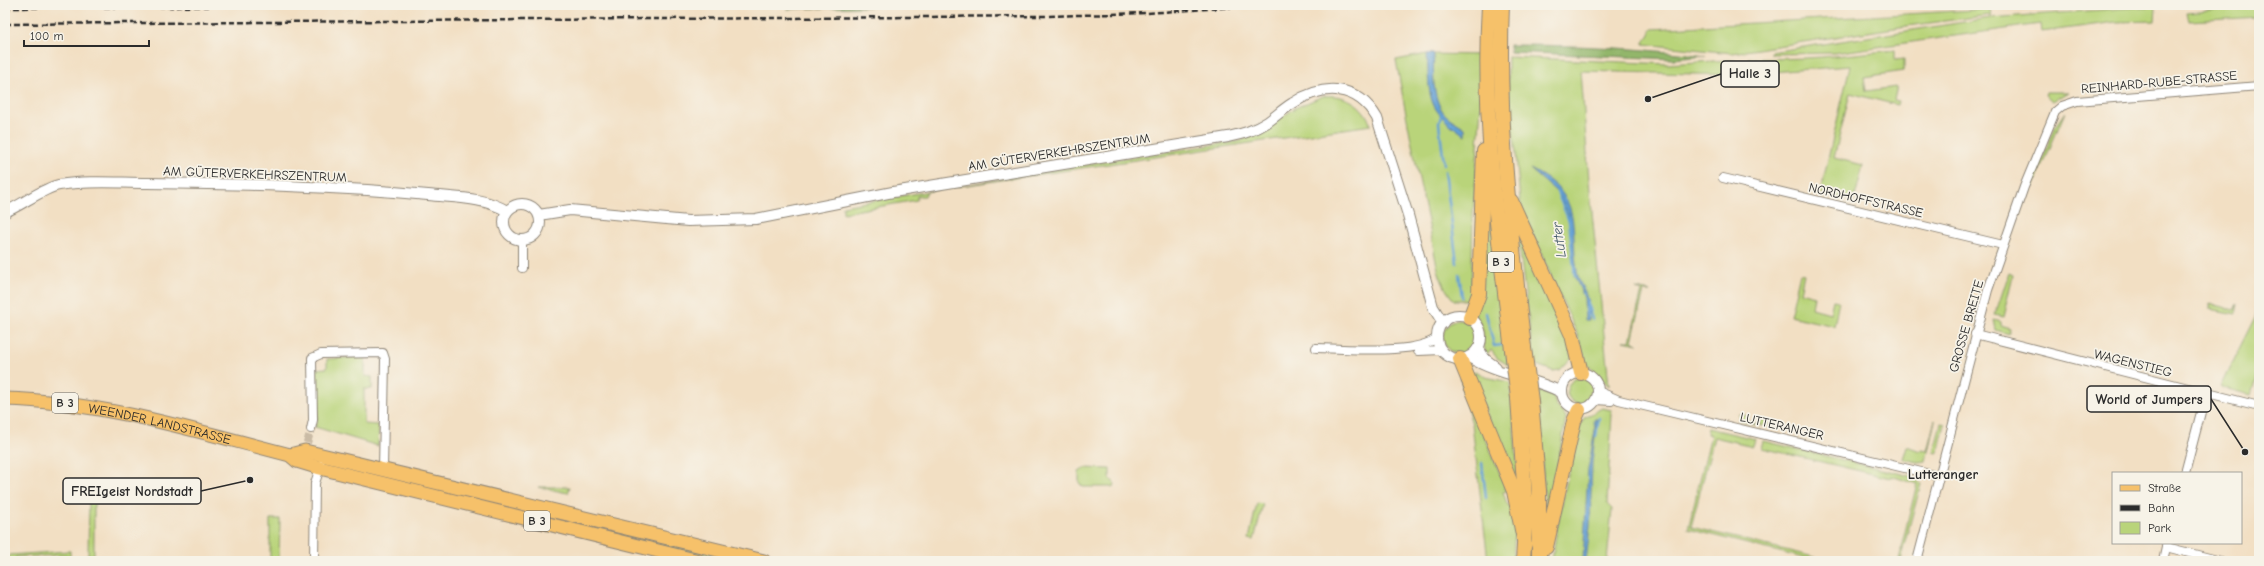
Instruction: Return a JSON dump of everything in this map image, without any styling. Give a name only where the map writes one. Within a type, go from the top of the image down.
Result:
[{"type":"highway","name":"B 3","points":[[1489,5],[1495,91],[1511,233],[1518,349]]},
{"type":"highway","name":"B 3","points":[[1502,5],[1495,91],[1489,117],[1493,173],[1524,399],[1540,491],[1539,561]]},
{"type":"highway","points":[[1470,318],[1479,294],[1482,182],[1489,117]]},
{"type":"highway","name":"B 3","points":[[1493,173],[1511,233]]},
{"type":"highway","points":[[1507,192],[1572,336],[1581,373]]},
{"type":"highway","points":[[1464,358],[1514,491],[1525,544]]},
{"type":"highway","name":"B 3","points":[[1523,561],[1525,544],[1524,399]]},
{"type":"highway","points":[[1543,561],[1574,421],[1579,410]]},
{"type":"main road","name":"WEENDER LANDSTRASSE","points":[[5,399],[57,402],[112,411],[290,455],[296,461],[319,471],[699,561]]},
{"type":"main road","name":"WEENDER LANDSTRASSE","points":[[290,455],[306,447],[324,455],[383,470]]},
{"type":"main road","name":"B 3","points":[[383,470],[764,561]]},
{"type":"street","name":"REINHARD-RUBE-STRASSE","points":[[2062,106],[2077,100],[2259,86]]},
{"type":"street","name":"AM GÜTERVERKEHRSZENTRUM","points":[[539,215],[570,210],[693,221],[727,221],[769,217],[888,193],[1228,137],[1258,128],[1308,95],[1319,91],[1335,90],[1346,92],[1360,98],[1371,109],[1376,118],[1408,215],[1430,297],[1443,323]]},
{"type":"street","name":"GROSSE BREITE","points":[[1917,561],[1975,334],[2003,245],[2050,121],[2062,106]]},
{"type":"street","name":"NORDHOFFSTRASSE","points":[[1723,178],[2003,245]]},
{"type":"street","name":"AM GÜTERVERKEHRSZENTRUM","points":[[5,212],[58,185],[118,184],[203,184],[399,192],[486,201],[507,211]]},
{"type":"street","points":[[522,204],[534,208],[539,215],[540,226],[536,233],[530,238],[522,240],[513,238],[506,232],[504,223],[507,211],[514,206],[522,204]]},
{"type":"street","points":[[522,240],[522,268]]},
{"type":"street","points":[[1430,297],[1452,317]]},
{"type":"street","points":[[1316,348],[1395,349],[1426,345],[1438,337],[1443,323],[1452,317],[1459,316],[1470,318],[1479,328],[1480,342],[1478,348],[1464,358]]},
{"type":"street","name":"WAGENSTIEG","points":[[1975,334],[2206,394]]},
{"type":"street","points":[[1438,337],[1442,350],[1450,357],[1464,358],[1489,368],[1538,382],[1563,387]]},
{"type":"street","points":[[1478,348],[1485,359],[1505,372],[1563,387]]},
{"type":"street","points":[[1395,349],[1414,352],[1442,350]]},
{"type":"street","points":[[311,429],[313,420],[312,358],[321,354],[371,351],[383,353],[383,470]]},
{"type":"street","points":[[1581,373],[1594,379],[1597,395],[1590,406],[1579,410],[1567,404],[1563,387],[1571,375],[1581,373]]},
{"type":"street","points":[[2185,472],[2206,394],[2259,406]]},
{"type":"street","name":"LUTTERANGER","points":[[1597,395],[1938,476]]},
{"type":"street","points":[[314,561],[316,483],[324,455]]},
{"type":"street","points":[[2163,561],[2167,545],[2221,561]]},
{"type":"green space","points":[[787,5],[935,5],[787,9]]},
{"type":"green space","points":[[2156,6],[2155,21],[2116,22],[2041,32],[2040,24],[1834,53],[1771,54],[1771,52],[1990,18]]},
{"type":"green space","points":[[2259,6],[2259,17],[2189,21],[2187,12]]},
{"type":"green space","points":[[1990,9],[1991,15],[1907,26],[1732,53],[1643,44],[1652,29]]},
{"type":"green space","points":[[1510,45],[1608,48],[1706,56],[1673,59],[1510,52]]},
{"type":"green space","points":[[1895,50],[1895,60],[1904,59],[1904,71],[1864,77],[1866,91],[1897,87],[1894,100],[1898,101],[1897,105],[1850,93],[1834,158],[1863,165],[1854,201],[1820,193],[1850,66],[1732,75],[1581,71],[1589,181],[1609,386],[1587,364],[1576,331],[1525,218],[1520,201],[1516,153],[1508,101],[1508,57],[1668,64],[1729,60],[1748,61],[1748,58],[1785,59],[1822,57]]},
{"type":"green space","points":[[1427,54],[1481,55],[1482,91],[1473,215],[1471,300],[1454,300],[1448,293],[1440,275],[1416,164],[1396,60]]},
{"type":"green space","points":[[2046,92],[2068,92],[2053,101],[2045,95]]},
{"type":"green space","points":[[1323,96],[1339,97],[1353,102],[1363,111],[1371,125],[949,188],[1110,160],[1240,141],[1264,130],[1295,108]]},
{"type":"green space","points":[[2065,112],[2034,186],[2032,184],[2056,125]]},
{"type":"green space","points":[[1488,181],[1508,365],[1497,358],[1491,350],[1487,354],[1484,345],[1482,327],[1475,317]]},
{"type":"green space","points":[[949,188],[927,192],[927,191]]},
{"type":"green space","points":[[927,192],[925,196],[917,196],[917,200],[843,213],[843,206]]},
{"type":"green space","points":[[1517,228],[1569,341],[1572,357],[1560,370],[1553,371],[1534,364]]},
{"type":"green space","points":[[1800,273],[1804,274],[1800,292],[1814,296],[1812,308],[1830,313],[1833,300],[1839,301],[1834,326],[1790,316]]},
{"type":"green space","points":[[2009,273],[2013,275],[2003,317],[1995,315]]},
{"type":"green space","points":[[1636,289],[1650,292],[1644,292],[1632,341],[1638,344],[1624,341],[1630,341],[1642,291]]},
{"type":"green space","points":[[2210,304],[2235,310],[2238,304],[2236,314],[2209,309]]},
{"type":"green space","points":[[2259,309],[2259,368],[2251,395],[2220,387]]},
{"type":"green space","points":[[1457,320],[1463,320],[1467,321],[1474,327],[1477,337],[1476,344],[1470,351],[1463,354],[1457,354],[1453,353],[1446,347],[1443,340],[1443,334],[1444,330],[1450,323]]},
{"type":"green space","points":[[1994,320],[2001,322],[2001,325],[2010,328],[2009,334],[1996,330]]},
{"type":"green space","points":[[365,358],[365,376],[372,377],[372,389],[364,389],[364,424],[379,425],[378,446],[315,427],[317,419],[315,369],[327,368],[327,359]]},
{"type":"green space","points":[[1476,371],[1485,377],[1510,382],[1520,497],[1470,373]]},
{"type":"green space","points":[[1461,378],[1507,491],[1503,492],[1507,504],[1513,509],[1515,526],[1513,561],[1488,561],[1472,424],[1464,397]]},
{"type":"green space","points":[[1580,378],[1589,382],[1593,391],[1589,400],[1580,404],[1571,400],[1567,391],[1571,382]]},
{"type":"green space","points":[[1537,391],[1553,395],[1556,405],[1566,417],[1549,515],[1546,515]]},
{"type":"green space","points":[[1602,408],[1611,410],[1612,414],[1607,504],[1612,509],[1607,561],[1552,561],[1557,528],[1577,432],[1584,418]]},
{"type":"green space","points":[[1739,414],[1748,416],[1747,421],[1759,424],[1760,419],[1769,421],[1768,427],[1738,420]]},
{"type":"green space","points":[[1935,420],[1926,461],[1918,462],[1903,459],[1907,446],[1920,451],[1927,451]]},
{"type":"green space","points":[[1941,423],[1945,424],[1938,453],[1934,452]]},
{"type":"green space","points":[[1708,428],[1755,439],[1753,446],[1714,437],[1691,527],[1830,561],[1815,561],[1688,529],[1711,435],[1707,434]]},
{"type":"green space","points":[[1764,441],[1914,477],[1921,484],[1900,560],[1898,560],[1917,484],[1891,476],[1890,478],[1762,448]]},
{"type":"green space","points":[[1085,468],[1110,469],[1110,478],[1115,484],[1114,487],[1083,487],[1079,483],[1079,472]]},
{"type":"green space","points":[[422,486],[742,561],[728,561],[696,555],[421,489]]},
{"type":"green space","points":[[538,487],[570,487],[568,493]]},
{"type":"green space","points":[[89,500],[94,500],[94,555],[88,555]]},
{"type":"green space","points":[[1257,503],[1263,504],[1254,540],[1249,539]]},
{"type":"green space","points":[[270,519],[280,519],[279,561],[270,561]]},
{"type":"green space","points":[[70,551],[70,561],[68,561],[67,555],[16,557],[16,561],[9,561],[9,555]]},
{"type":"water","points":[[1427,54],[1434,54],[1434,84],[1440,107],[1448,117],[1465,128],[1465,135],[1452,126],[1436,110],[1430,92]]},
{"type":"water","points":[[1530,169],[1548,180],[1560,191],[1568,202],[1572,215],[1575,258],[1578,276],[1587,298],[1589,320],[1585,320],[1584,298],[1575,277],[1568,213],[1559,194]]},
{"type":"water","points":[[1594,419],[1597,419],[1592,462],[1590,526],[1586,561],[1583,561],[1588,470],[1595,430]]},
{"type":"waterway","points":[[1441,116],[1439,123],[1444,164]]},
{"type":"waterway","points":[[1445,171],[1457,263]]},
{"type":"waterway","name":"Lutter","points":[[1557,192],[1569,221],[1575,276]]},
{"type":"waterway","points":[[1459,274],[1462,297]]},
{"type":"waterway","name":"Lutter","points":[[1587,303],[1592,319]]},
{"type":"waterway","points":[[1486,313],[1494,346],[1502,345]]},
{"type":"waterway","name":"Lutter","points":[[1596,436],[1599,418]]},
{"type":"waterway","points":[[1482,463],[1486,498]]},
{"type":"tunnel","points":[[307,443],[311,429]]},
{"type":"railway","points":[[5,8],[469,5]]},
{"type":"railway","points":[[1144,7],[1174,5]]},
{"type":"railway","points":[[5,24],[1046,16],[1147,13],[1266,5]]},
{"type":"place","name":"Halle 3","points":[[1648,99]]},
{"type":"place","name":"World of Jumpers","points":[[2245,452]]},
{"type":"place","name":"FREIgeist Nordstadt","points":[[250,480]]},
{"type":"district","name":"Lutteranger","points":[[1943,474]]}]
